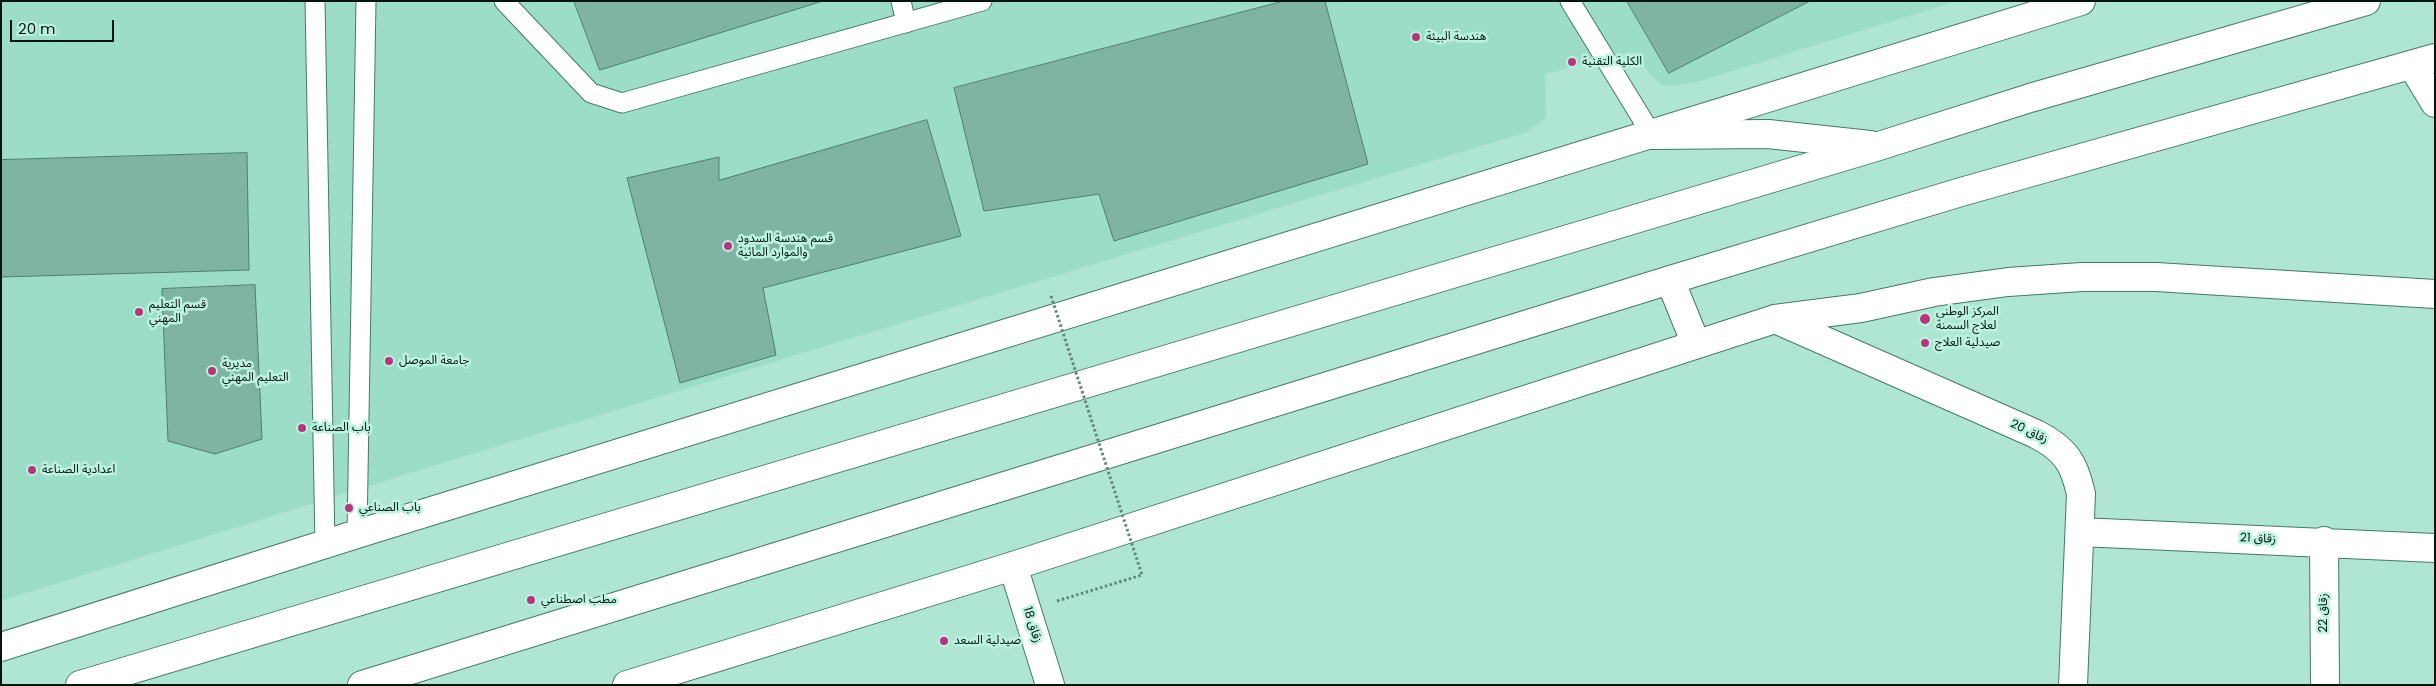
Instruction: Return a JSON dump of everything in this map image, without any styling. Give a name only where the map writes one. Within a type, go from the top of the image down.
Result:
[{"type":"main road","points":[[1,647],[358,534],[2081,1]]},
{"type":"main road","points":[[80,685],[1879,146],[2030,98],[2366,1]]},
{"type":"main road","points":[[362,685],[1670,280],[1961,192],[2424,62],[2435,103]]},
{"type":"main road","points":[[1652,134],[1768,134],[1879,146]]},
{"type":"main road","points":[[627,685],[1013,566],[1775,318],[1861,308],[1943,291],[2008,282],[2082,277],[2156,277],[2435,294]]},
{"type":"main road","points":[[1670,280],[1696,344]]},
{"type":"main road","name":"زقاق 20","points":[[1775,318],[2054,444],[2068,457],[2077,475],[2081,494],[2073,685]]},
{"type":"main road","name":"زقاق 21","points":[[2080,532],[2435,548]]},
{"type":"main road","name":"زقاق 22","points":[[2324,542],[2325,685]]},
{"type":"main road","name":"زقاق 18","points":[[1013,566],[1050,685]]},
{"type":"lane","points":[[315,1],[325,546]]},
{"type":"lane","points":[[358,534],[366,1]]},
{"type":"lane","points":[[504,1],[591,93],[622,103],[982,1]]},
{"type":"lane","points":[[901,1],[906,23]]},
{"type":"lane","points":[[1570,1],[1652,134]]},
{"type":"path","points":[[1051,296],[1142,575],[1075,595]]},
{"type":"shaded area","name":"جامعة الموصل","points":[[1,1],[1957,1],[1697,82],[1675,86],[1661,85],[1649,73],[1634,52],[1545,74],[1546,118],[1527,132],[436,465],[1,601]]},
{"type":"building","points":[[574,1],[823,1],[600,70]]},
{"type":"building","points":[[1284,1],[1325,1],[1368,164],[1114,241],[1099,194],[984,211],[954,88]]},
{"type":"building","points":[[1627,1],[1810,1],[1669,73]]},
{"type":"building","points":[[927,120],[961,236],[763,288],[776,355],[680,383],[627,178],[719,157],[719,180]]},
{"type":"building","points":[[247,153],[249,270],[1,277],[1,160]]},
{"type":"building","points":[[255,285],[262,439],[215,454],[168,441],[162,289]]},
{"type":"place","name":"هندسة البيئة","points":[[1416,37]]},
{"type":"place","name":"الكلية التقنية","points":[[1572,62]]},
{"type":"place","name":"قسم هندسة السدود والموارد المائية","points":[[728,246]]},
{"type":"place","name":"قسم التعليم المهني","points":[[139,312]]},
{"type":"place","name":"المركز الوطني لعلاج السمنة","points":[[1925,319]]},
{"type":"place","name":"صيدلية العلاج","points":[[1925,343]]},
{"type":"place","name":"جامعة الموصل","points":[[389,361]]},
{"type":"place","name":"مديرية التعليم المهني","points":[[212,371]]},
{"type":"place","name":"باب الصناعة","points":[[302,428]]},
{"type":"place","name":"اعدادية الصناعة","points":[[32,470]]},
{"type":"place","name":"باب الصناعي","points":[[349,508]]},
{"type":"place","name":"مطب اصطناعي","points":[[531,600]]},
{"type":"place","name":"صيدلية السعد","points":[[944,641]]}]
